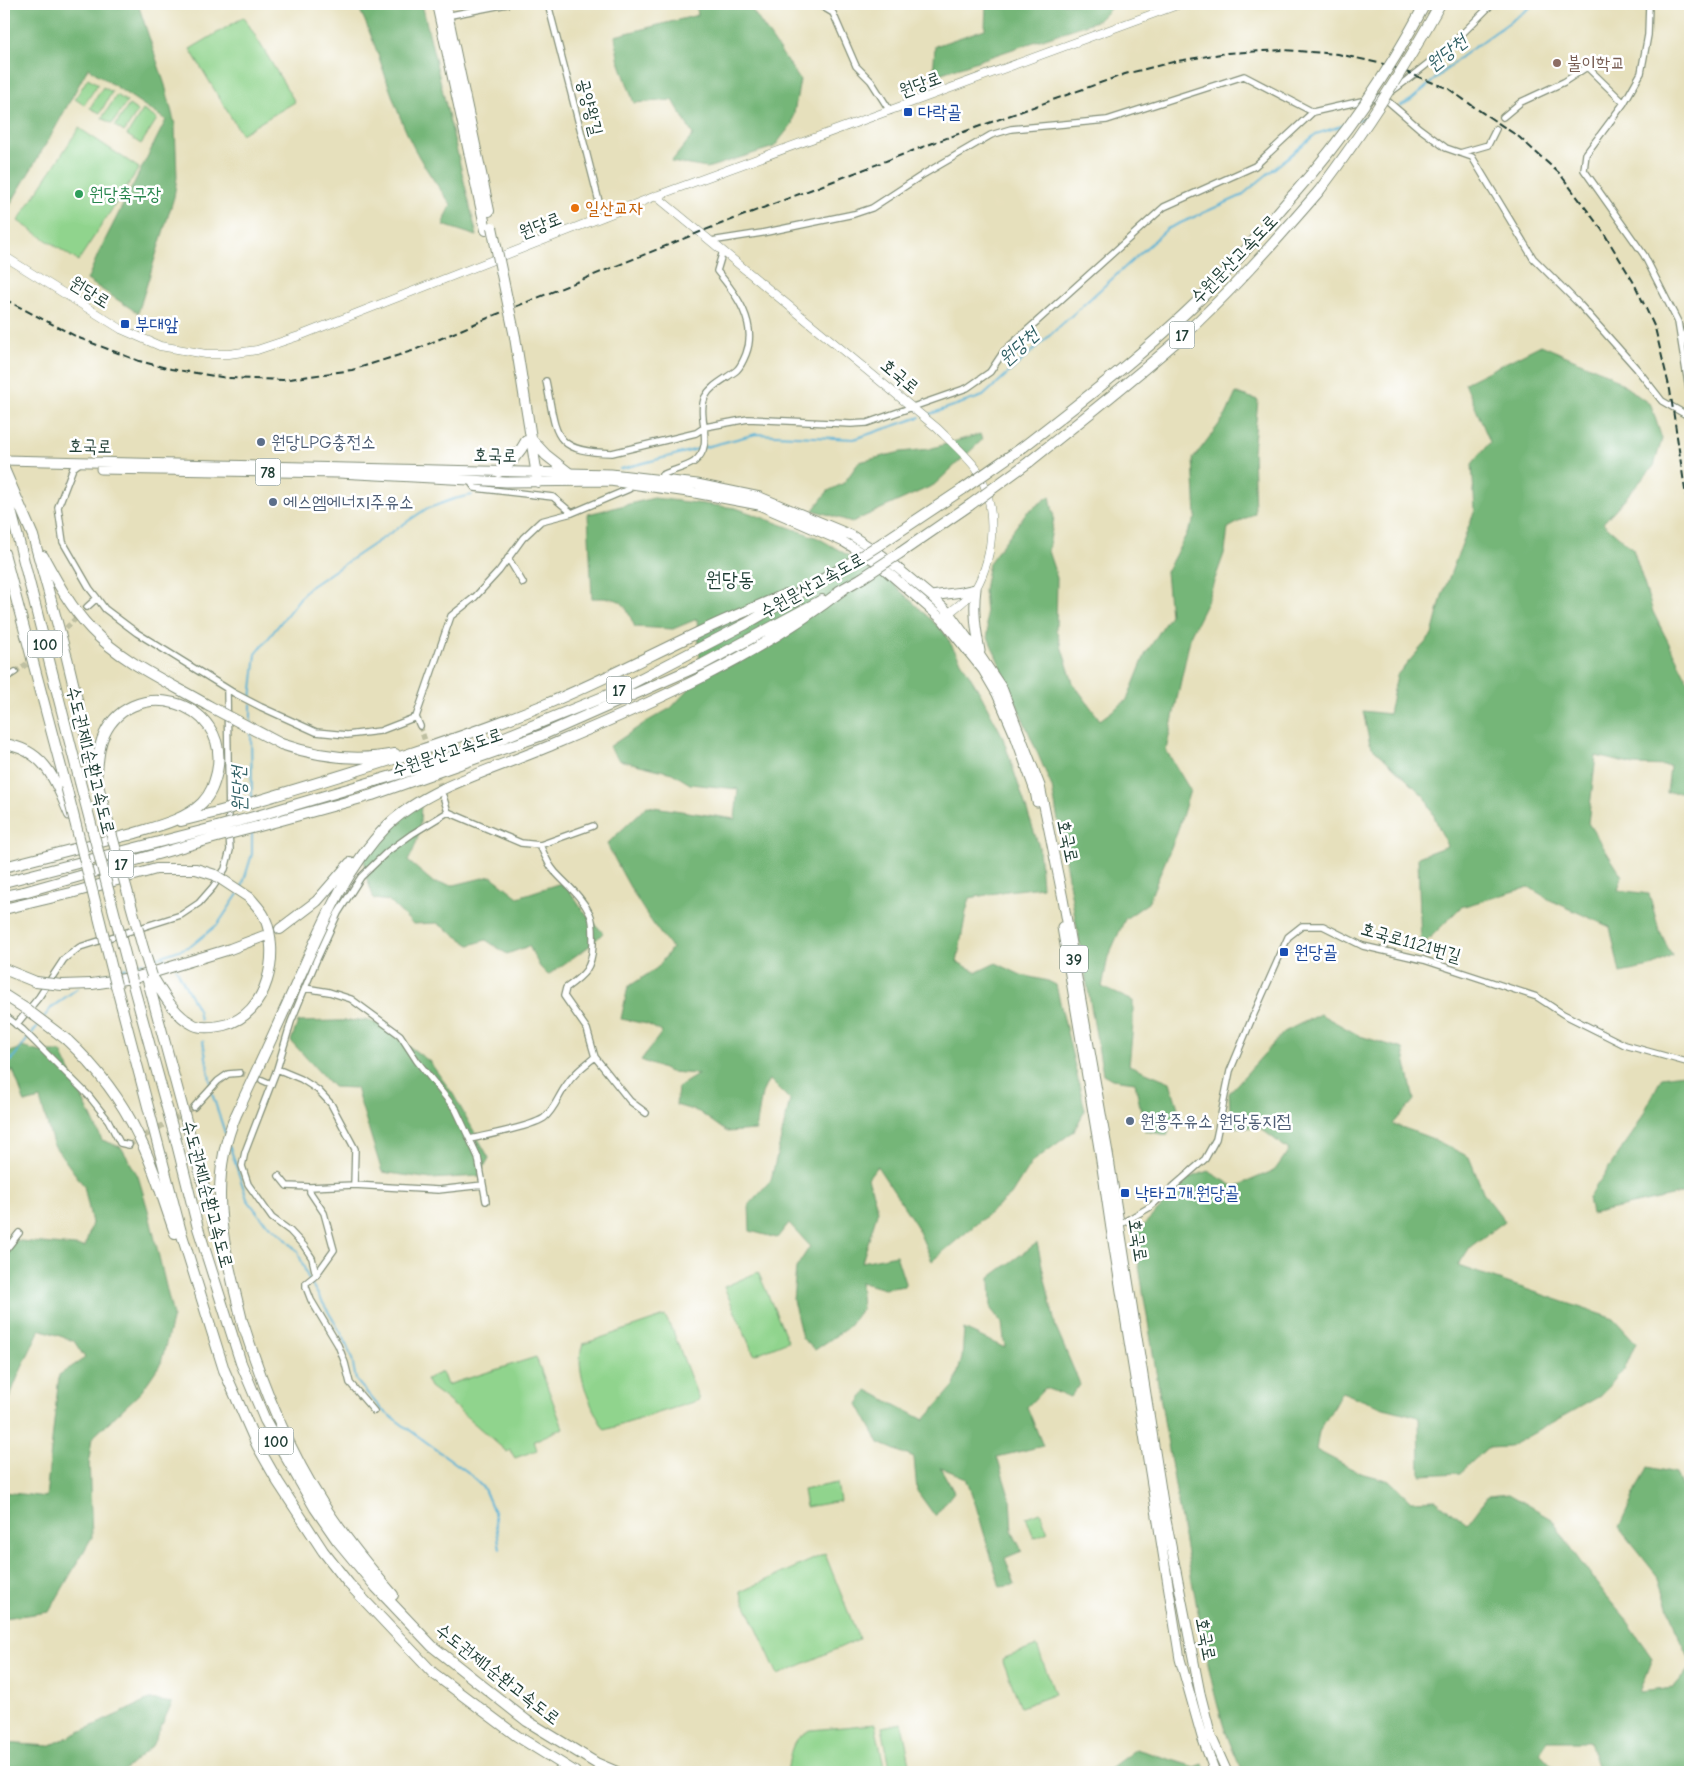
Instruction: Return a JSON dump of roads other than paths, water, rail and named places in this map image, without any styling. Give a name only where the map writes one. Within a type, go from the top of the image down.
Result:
[{"type":"highway","points":[[437,4],[443,16],[512,338],[535,477]]},
{"type":"highway","points":[[443,16],[445,4]]},
{"type":"highway","name":"수원문산고속도로","points":[[4,896],[24,892],[256,821],[495,742],[613,693],[746,624],[844,567],[1023,447],[1126,364],[1192,306],[1240,256],[1314,171],[1359,109],[1404,41],[1425,4]]},
{"type":"highway","name":"수원문산고속도로","points":[[256,821],[372,795],[467,763],[542,735],[703,664],[862,578],[970,506],[1030,462],[1177,340],[1250,268],[1319,191],[1354,143],[1416,48],[1440,4]]},
{"type":"highway","points":[[499,472],[510,464],[529,440]]},
{"type":"highway","points":[[529,440],[569,473]]},
{"type":"highway","points":[[4,469],[14,504],[66,597],[93,631],[123,656],[209,706],[281,744],[300,751],[328,756],[374,757],[408,751],[474,733]]},
{"type":"highway","name":"수도권제1순환고속도로","points":[[4,482],[14,504],[80,782],[198,1228],[241,1362],[265,1420],[315,1508],[337,1540],[403,1617],[447,1659],[527,1721],[596,1763],[617,1772]]},
{"type":"highway","points":[[33,536],[244,1329],[254,1358],[295,1455],[323,1504],[370,1569],[447,1659]]},
{"type":"highway","name":"수도권제1순환고속도로","points":[[4,553],[62,787],[78,832],[178,1224],[224,1370],[257,1445],[323,1551],[349,1584],[433,1674],[517,1736],[575,1772]]},
{"type":"highway","points":[[4,867],[257,801],[371,767],[474,733],[547,704],[723,621],[830,575]]},
{"type":"highway","points":[[280,929],[317,901],[375,835],[426,798],[448,787],[638,708],[714,672],[813,613],[845,588]]},
{"type":"highway","points":[[96,778],[102,740],[110,726],[124,712],[139,705],[161,700],[180,704],[200,717],[211,731],[215,740],[218,759],[215,780],[209,796],[195,809],[184,815],[129,834]]},
{"type":"highway","points":[[4,744],[15,746],[35,755],[62,787]]},
{"type":"highway","points":[[244,1329],[223,1240],[219,1205],[220,1174],[226,1143],[236,1115],[334,903],[363,854],[395,819]]},
{"type":"highway","name":"수원문산고속도로","points":[[4,882],[217,832]]},
{"type":"highway","points":[[4,861],[68,851]]},
{"type":"highway","points":[[4,909],[71,894],[156,869],[196,868],[215,875],[250,898],[264,916],[270,935],[272,955],[269,978],[248,1012],[234,1023],[216,1027],[195,1026],[182,1017],[168,1002],[150,976]]},
{"type":"highway","points":[[4,969],[36,982],[62,985],[92,984],[138,977],[241,946],[264,936]]},
{"type":"highway","points":[[4,995],[67,1040],[89,1062],[120,1102],[139,1136],[152,1166],[211,1330]]},
{"type":"main road","name":"원당로","points":[[4,256],[121,329],[160,346],[206,354],[229,354],[257,350],[299,336],[656,196],[1180,4]]},
{"type":"main road","name":"호국로","points":[[656,196],[937,428],[978,472],[990,502],[992,520],[991,541],[976,589]]},
{"type":"main road","name":"호국로","points":[[4,460],[499,472],[535,477],[610,481],[695,493],[759,505],[844,542],[875,561],[946,616],[981,656],[1002,688],[1040,786],[1068,928],[1108,1153],[1115,1227],[1180,1659],[1202,1737],[1215,1772]]},
{"type":"main road","name":"호국로","points":[[4,465],[339,473],[469,480],[535,477],[569,473],[611,474],[697,484],[760,497],[851,535],[882,555],[931,596],[983,670],[997,694],[1016,738],[1035,791],[1057,899],[1100,1154],[1115,1227],[1165,1515],[1192,1654],[1200,1694],[1212,1736],[1227,1772]]},
{"type":"main road","points":[[931,596],[976,589]]},
{"type":"main road","points":[[946,616],[976,589]]},
{"type":"main road","points":[[976,589],[973,605],[981,656]]},
{"type":"street","points":[[443,16],[507,4]]},
{"type":"street","name":"공양왕길","points":[[548,4],[603,217]]},
{"type":"street","points":[[818,4],[833,13],[856,66],[871,81],[890,111]]},
{"type":"street","points":[[546,381],[557,433],[565,444],[576,449],[599,453],[612,453],[696,433],[705,427],[748,419],[851,424],[867,423],[967,388],[990,372],[1004,351],[1164,206],[1255,166],[1313,112],[1385,98],[1450,46],[1492,4]]},
{"type":"street","points":[[1649,4],[1648,35],[1641,73],[1624,103],[1586,154],[1584,170],[1644,256],[1678,322],[1690,396]]},
{"type":"street","points":[[1504,117],[1521,102],[1564,82],[1587,67],[1624,103]]},
{"type":"street","points":[[711,241],[762,234],[854,214],[872,208],[924,174],[991,135],[1011,129],[1107,120],[1244,76],[1313,112]]},
{"type":"street","points":[[1385,98],[1419,128],[1446,148],[1472,157],[1533,258],[1580,305],[1637,369],[1662,401],[1690,417]]},
{"type":"street","points":[[1460,153],[1488,145],[1496,129]]},
{"type":"street","points":[[662,475],[692,464],[700,456],[706,434],[702,410],[704,399],[709,390],[739,368],[750,344],[749,325],[741,305],[718,271],[722,251]]},
{"type":"street","points":[[1682,345],[1690,320]]},
{"type":"street","points":[[81,462],[72,468],[58,507],[63,542],[90,589],[105,609],[137,633],[227,689],[316,732],[347,735],[380,731],[416,717]]},
{"type":"street","points":[[469,480],[475,488],[553,497],[572,513]]},
{"type":"street","points":[[420,726],[416,717],[451,616],[500,571],[523,538],[541,521],[572,513],[629,489]]},
{"type":"street","points":[[508,558],[523,583]]},
{"type":"street","points":[[87,607],[97,598]]},
{"type":"street","points":[[4,679],[15,672]]},
{"type":"street","points":[[16,1025],[39,997],[64,959],[80,947],[181,915],[199,903],[225,869],[230,850],[227,689]]},
{"type":"street","points":[[443,796],[448,812],[521,843],[540,845],[593,826]]},
{"type":"street","points":[[315,1276],[312,1258],[304,1246],[290,1231],[272,1218],[248,1184],[242,1166],[245,1152],[277,1069],[291,1022],[338,913],[360,877],[387,852],[448,812]]},
{"type":"street","points":[[540,845],[544,856],[554,871],[569,884],[590,914],[594,932],[592,955],[584,975],[566,988],[564,996],[587,1029],[595,1057],[630,1101],[646,1113]]},
{"type":"street","name":"호국로1121번길","points":[[1115,1227],[1150,1207],[1205,1159],[1216,1139],[1230,1071],[1288,936],[1302,926],[1323,926],[1363,946],[1424,960],[1537,997],[1563,1014],[1625,1045],[1690,1063]]},
{"type":"street","points":[[305,988],[329,992],[351,999],[400,1035],[416,1061],[456,1110],[478,1157],[486,1201]]},
{"type":"street","points":[[4,1015],[44,1050],[89,1096],[108,1120],[120,1143],[129,1145]]},
{"type":"street","points":[[470,1139],[529,1124],[544,1118],[555,1105],[575,1073],[595,1057]]},
{"type":"street","points":[[277,1069],[301,1079],[318,1090],[331,1104],[355,1149],[354,1185]]},
{"type":"street","points":[[194,1107],[218,1081],[228,1074],[240,1073]]},
{"type":"street","points":[[262,1080],[271,1084]]},
{"type":"street","points":[[279,1176],[287,1186],[354,1185],[438,1190],[483,1185]]},
{"type":"street","points":[[310,1187],[310,1192],[324,1213],[334,1250],[315,1276],[306,1283],[306,1288],[311,1300],[338,1345],[350,1383],[374,1411]]},
{"type":"street","points":[[4,1252],[20,1233]]},
{"type":"waterway","name":"원당천","points":[[1400,106],[1411,100],[1462,56],[1535,4]]},
{"type":"waterway","name":"원당천","points":[[1358,120],[1367,117]]},
{"type":"waterway","name":"원당천","points":[[927,415],[983,396],[1167,229],[1241,196],[1316,134],[1344,125]]},
{"type":"waterway","name":"원당천","points":[[620,469],[756,434],[854,439],[920,417]]},
{"type":"waterway","name":"원당천","points":[[251,699],[256,654],[307,589],[426,509],[472,495]]},
{"type":"waterway","name":"원당천","points":[[251,704],[251,724]]},
{"type":"waterway","name":"원당천","points":[[251,734],[252,799]]},
{"type":"waterway","name":"원당천","points":[[242,887],[252,854],[252,831]]},
{"type":"waterway","name":"원당천","points":[[150,960],[191,946],[218,924],[238,894]]},
{"type":"waterway","points":[[161,956],[171,963]]},
{"type":"waterway","name":"원당천","points":[[133,966],[143,962]]},
{"type":"waterway","name":"원당천","points":[[116,971],[126,968]]},
{"type":"waterway","points":[[176,968],[198,1010],[200,1020]]},
{"type":"waterway","name":"원당천","points":[[93,979],[109,973]]},
{"type":"waterway","name":"원당천","points":[[44,1017],[52,1007],[78,988]]},
{"type":"waterway","name":"원당천","points":[[4,1068],[40,1023]]},
{"type":"waterway","points":[[203,1041],[211,1085]]},
{"type":"waterway","points":[[211,1090],[225,1133]]},
{"type":"waterway","points":[[230,1147],[247,1199],[263,1220],[281,1234],[298,1252],[308,1278],[344,1338],[352,1359],[356,1380],[382,1410],[469,1473],[484,1489],[494,1512],[500,1549]]},
{"type":"tunnel","points":[[15,672],[40,655],[87,607]]},
{"type":"tunnel","points":[[420,726],[442,791]]},
{"type":"tunnel","points":[[240,1073],[256,1078]]},
{"type":"tunnel","points":[[129,1145],[194,1107]]},
{"type":"railway","points":[[4,299],[79,338],[139,361],[171,369],[227,378],[283,380],[352,370],[412,351],[495,315],[700,232],[933,143],[1125,74],[1177,61],[1227,53],[1283,50],[1338,54],[1388,65],[1449,89],[1519,137],[1560,174],[1602,230],[1634,283],[1655,328],[1670,390],[1690,523]]},
{"type":"place","name":"불이학교","points":[[1557,63]]},
{"type":"place","name":"다락골","points":[[908,112]]},
{"type":"place","name":"원당축구장","points":[[79,194]]},
{"type":"place","name":"일산교자","points":[[575,208]]},
{"type":"place","name":"부대앞","points":[[125,324]]},
{"type":"place","name":"원당LPG충전소","points":[[261,442]]},
{"type":"place","name":"에스엠에너지주유소","points":[[273,502]]},
{"type":"place","name":"원당골","points":[[1284,952]]},
{"type":"place","name":"원흥주유소 원당동지점","points":[[1130,1121]]},
{"type":"place","name":"낙타고개.원당골","points":[[1125,1193]]},
{"type":"district","name":"원당동","points":[[730,579]]}]
